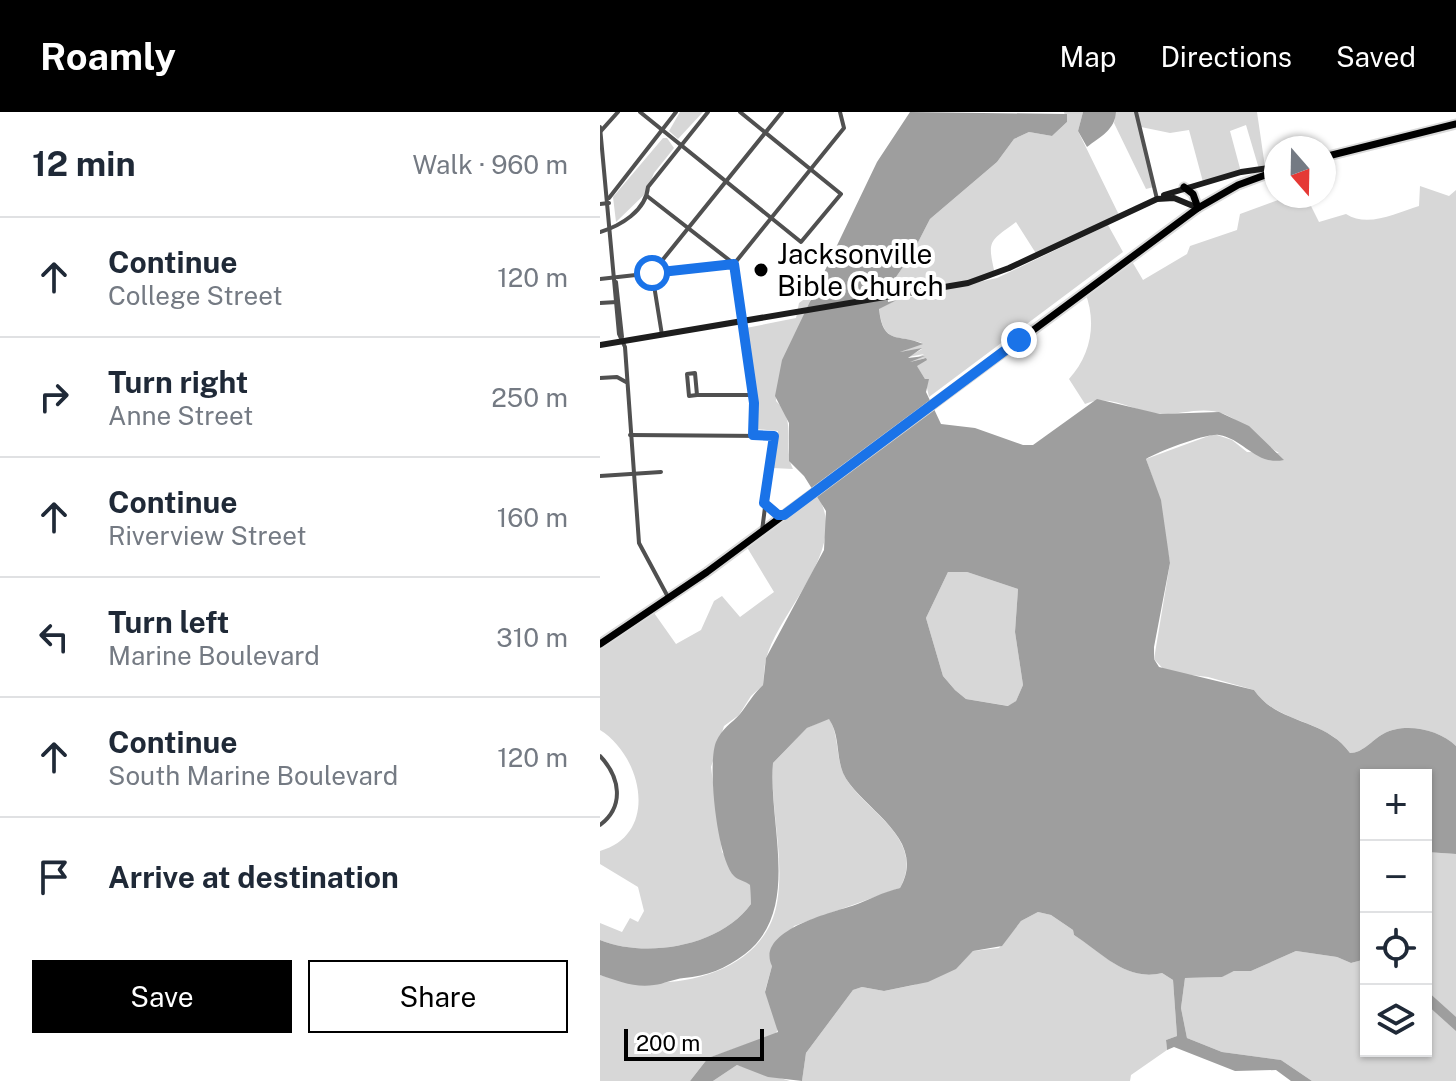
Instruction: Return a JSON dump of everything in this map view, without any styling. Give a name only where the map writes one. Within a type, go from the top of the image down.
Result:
[{"type":"main road","points":[[1336,154],[1456,124]]},
{"type":"main road","points":[[600,345],[897,296],[990,276],[1184,187],[1241,172],[1264,170]]},
{"type":"main road","points":[[600,644],[802,502],[1198,208],[1264,174]]},
{"type":"main road","points":[[1184,187],[1193,194],[1198,208]]},
{"type":"main road","points":[[1157,199],[1174,198],[1198,208]]},
{"type":"street","points":[[618,112],[600,130],[623,340]]},
{"type":"street","points":[[640,112],[801,242],[841,194],[740,112]]},
{"type":"street","points":[[600,204],[609,201],[664,132],[676,112]]},
{"type":"street","points":[[600,232],[630,218],[647,196],[648,187],[708,112]]},
{"type":"street","points":[[662,335],[652,273],[782,112]]},
{"type":"street","points":[[600,279],[616,280],[734,264],[844,128],[840,112]]},
{"type":"street","points":[[1136,112],[1157,199]]},
{"type":"street","points":[[606,179],[620,185]]},
{"type":"street","points":[[647,196],[734,264],[753,395],[753,435]]},
{"type":"street","points":[[616,280],[639,543],[669,598]]},
{"type":"street","points":[[600,303],[617,302]]},
{"type":"street","points":[[697,395],[695,373],[687,374],[689,396],[753,395]]},
{"type":"street","points":[[600,378],[617,377],[626,382]]},
{"type":"street","points":[[630,435],[774,436],[762,531]]},
{"type":"street","points":[[600,476],[661,472]]},
{"type":"street","points":[[764,503],[774,514],[784,515]]},
{"type":"street","points":[[600,756],[613,773],[618,793],[612,813],[600,825]]},
{"type":"shaded area","points":[[680,112],[703,112],[678,139],[669,131]]},
{"type":"shaded area","points":[[910,112],[1067,114],[1067,122],[1052,136],[1029,132],[1014,139],[997,162],[930,219],[912,254],[887,290],[888,302],[897,300],[879,309],[881,321],[884,329],[893,336],[923,344],[900,352],[922,348],[908,358],[925,356],[910,362],[927,360],[917,366],[925,379],[929,379],[926,392],[941,424],[975,428],[1023,445],[1033,445],[1097,399],[1160,414],[1219,412],[1249,426],[1284,460],[1274,461],[1258,456],[1236,441],[1219,435],[1193,440],[1146,459],[1161,500],[1170,563],[1154,647],[1154,659],[1159,667],[1254,690],[1276,710],[1328,733],[1350,753],[1363,749],[1391,730],[1401,728],[1431,732],[1456,746],[1456,854],[1432,852],[1432,769],[1360,769],[1360,961],[1351,963],[1337,957],[1296,951],[1251,971],[1234,971],[1222,977],[1185,978],[1181,1008],[1187,1038],[1222,1052],[1281,1060],[1312,1081],[1291,1081],[1276,1070],[1235,1071],[1174,1047],[1167,1050],[1166,1040],[1177,1036],[1173,980],[1162,973],[1137,973],[1115,964],[1051,915],[1038,912],[1021,921],[1002,946],[973,951],[956,969],[928,982],[884,991],[862,987],[853,990],[806,1053],[802,1081],[768,1077],[737,1065],[713,1081],[690,1081],[708,1058],[778,1032],[765,992],[772,966],[770,954],[774,943],[784,933],[813,919],[900,888],[907,870],[906,853],[899,838],[851,786],[843,773],[835,732],[829,719],[807,728],[773,763],[778,891],[773,914],[762,936],[738,959],[700,976],[640,986],[600,975],[600,940],[639,948],[682,945],[721,930],[751,904],[750,885],[734,876],[718,832],[713,753],[721,733],[763,685],[766,658],[824,550],[826,511],[804,476],[789,461],[789,423],[775,396],[782,360],[877,162]],"holes":[[[948,572],[967,572],[1018,589],[1015,632],[1023,685],[1016,701],[1008,706],[966,699],[943,676],[926,618]]]},
{"type":"shaded area","points":[[1064,112],[1083,112],[1078,131],[1119,215],[1037,255],[1016,222],[992,243],[995,274],[968,283],[887,297],[887,290],[912,254],[930,219],[997,162],[1014,139],[1029,132],[1052,136],[1067,122]]},
{"type":"shaded area","points":[[1083,112],[1116,112],[1110,128],[1087,147],[1078,131]]},
{"type":"shaded area","points":[[1116,112],[1257,112],[1264,167],[1259,169],[1246,125],[1230,131],[1241,172],[1203,182],[1189,130],[1170,133],[1141,127],[1154,187],[1146,189],[1114,123]]},
{"type":"shaded area","points":[[663,138],[667,138],[674,148],[654,173],[646,193],[616,222],[613,197]]},
{"type":"shaded area","points":[[1420,186],[1449,196],[1456,190],[1456,746],[1431,732],[1401,728],[1391,730],[1363,749],[1350,753],[1328,733],[1275,709],[1254,690],[1208,677],[1166,672],[1154,659],[1170,563],[1156,488],[1146,459],[1214,434],[1232,440],[1247,452],[1279,453],[1241,423],[1224,414],[1201,410],[1153,413],[1104,400],[1085,404],[1069,379],[1082,360],[1090,338],[1091,315],[1085,292],[1130,258],[1143,280],[1187,254],[1190,246],[1237,230],[1240,214],[1264,205],[1264,208],[1312,208],[1319,222],[1346,214],[1363,220],[1373,219],[1419,206]]},
{"type":"shaded area","points":[[1108,225],[1123,252],[929,397],[925,379],[916,365],[925,358],[910,362],[924,354],[908,357],[922,349],[900,352],[922,343],[888,333],[879,308],[897,300],[997,278]]},
{"type":"shaded area","points":[[810,295],[810,305],[784,363],[776,401],[786,417],[793,469],[772,468],[778,431],[755,429],[754,376],[746,328],[796,318],[799,303]]},
{"type":"shaded area","points":[[815,492],[825,513],[826,534],[820,555],[773,640],[766,659],[763,685],[751,696],[739,715],[724,726],[711,767],[722,852],[750,885],[751,904],[721,930],[682,945],[639,948],[600,940],[600,923],[622,932],[630,918],[638,922],[644,911],[638,887],[600,864],[600,851],[619,842],[631,829],[637,812],[638,794],[626,757],[615,742],[600,730],[600,644],[652,610],[676,644],[701,630],[714,601],[722,596],[740,617],[774,592],[745,544]]},
{"type":"shaded area","points":[[948,572],[967,572],[1018,589],[1015,632],[1023,685],[1016,701],[1009,706],[966,699],[943,676],[926,618]]},
{"type":"shaded area","points":[[829,718],[843,773],[851,786],[888,824],[905,853],[906,870],[900,888],[794,926],[772,966],[765,991],[778,1027],[776,1034],[708,1058],[690,1081],[600,1081],[600,975],[651,983],[706,975],[731,965],[752,949],[768,929],[779,886],[773,763],[807,728]]},
{"type":"shaded area","points":[[1432,852],[1456,854],[1456,1081],[1312,1081],[1281,1060],[1222,1052],[1187,1038],[1181,1008],[1185,978],[1221,977],[1234,971],[1251,971],[1296,951],[1337,957],[1351,963],[1360,961],[1360,1057],[1432,1057]]},
{"type":"shaded area","points":[[1038,912],[1051,915],[1115,964],[1137,973],[1162,973],[1173,980],[1177,1036],[1166,1040],[1167,1050],[1131,1075],[1130,1081],[802,1081],[806,1053],[853,990],[862,987],[884,991],[914,985],[960,964],[973,951],[999,948],[1021,921]]},
{"type":"shaded area","points":[[1432,995],[1456,1017],[1456,1031],[1432,1009]]},
{"type":"shaded area","points":[[737,1065],[790,1081],[713,1081]]},
{"type":"place","name":"Jacksonville Bible Church","points":[[761,270]]},
{"type":"route","points":[[652,273],[734,264],[751,376],[753,435],[774,436],[764,503],[778,515],[784,515],[1019,340]]}]
